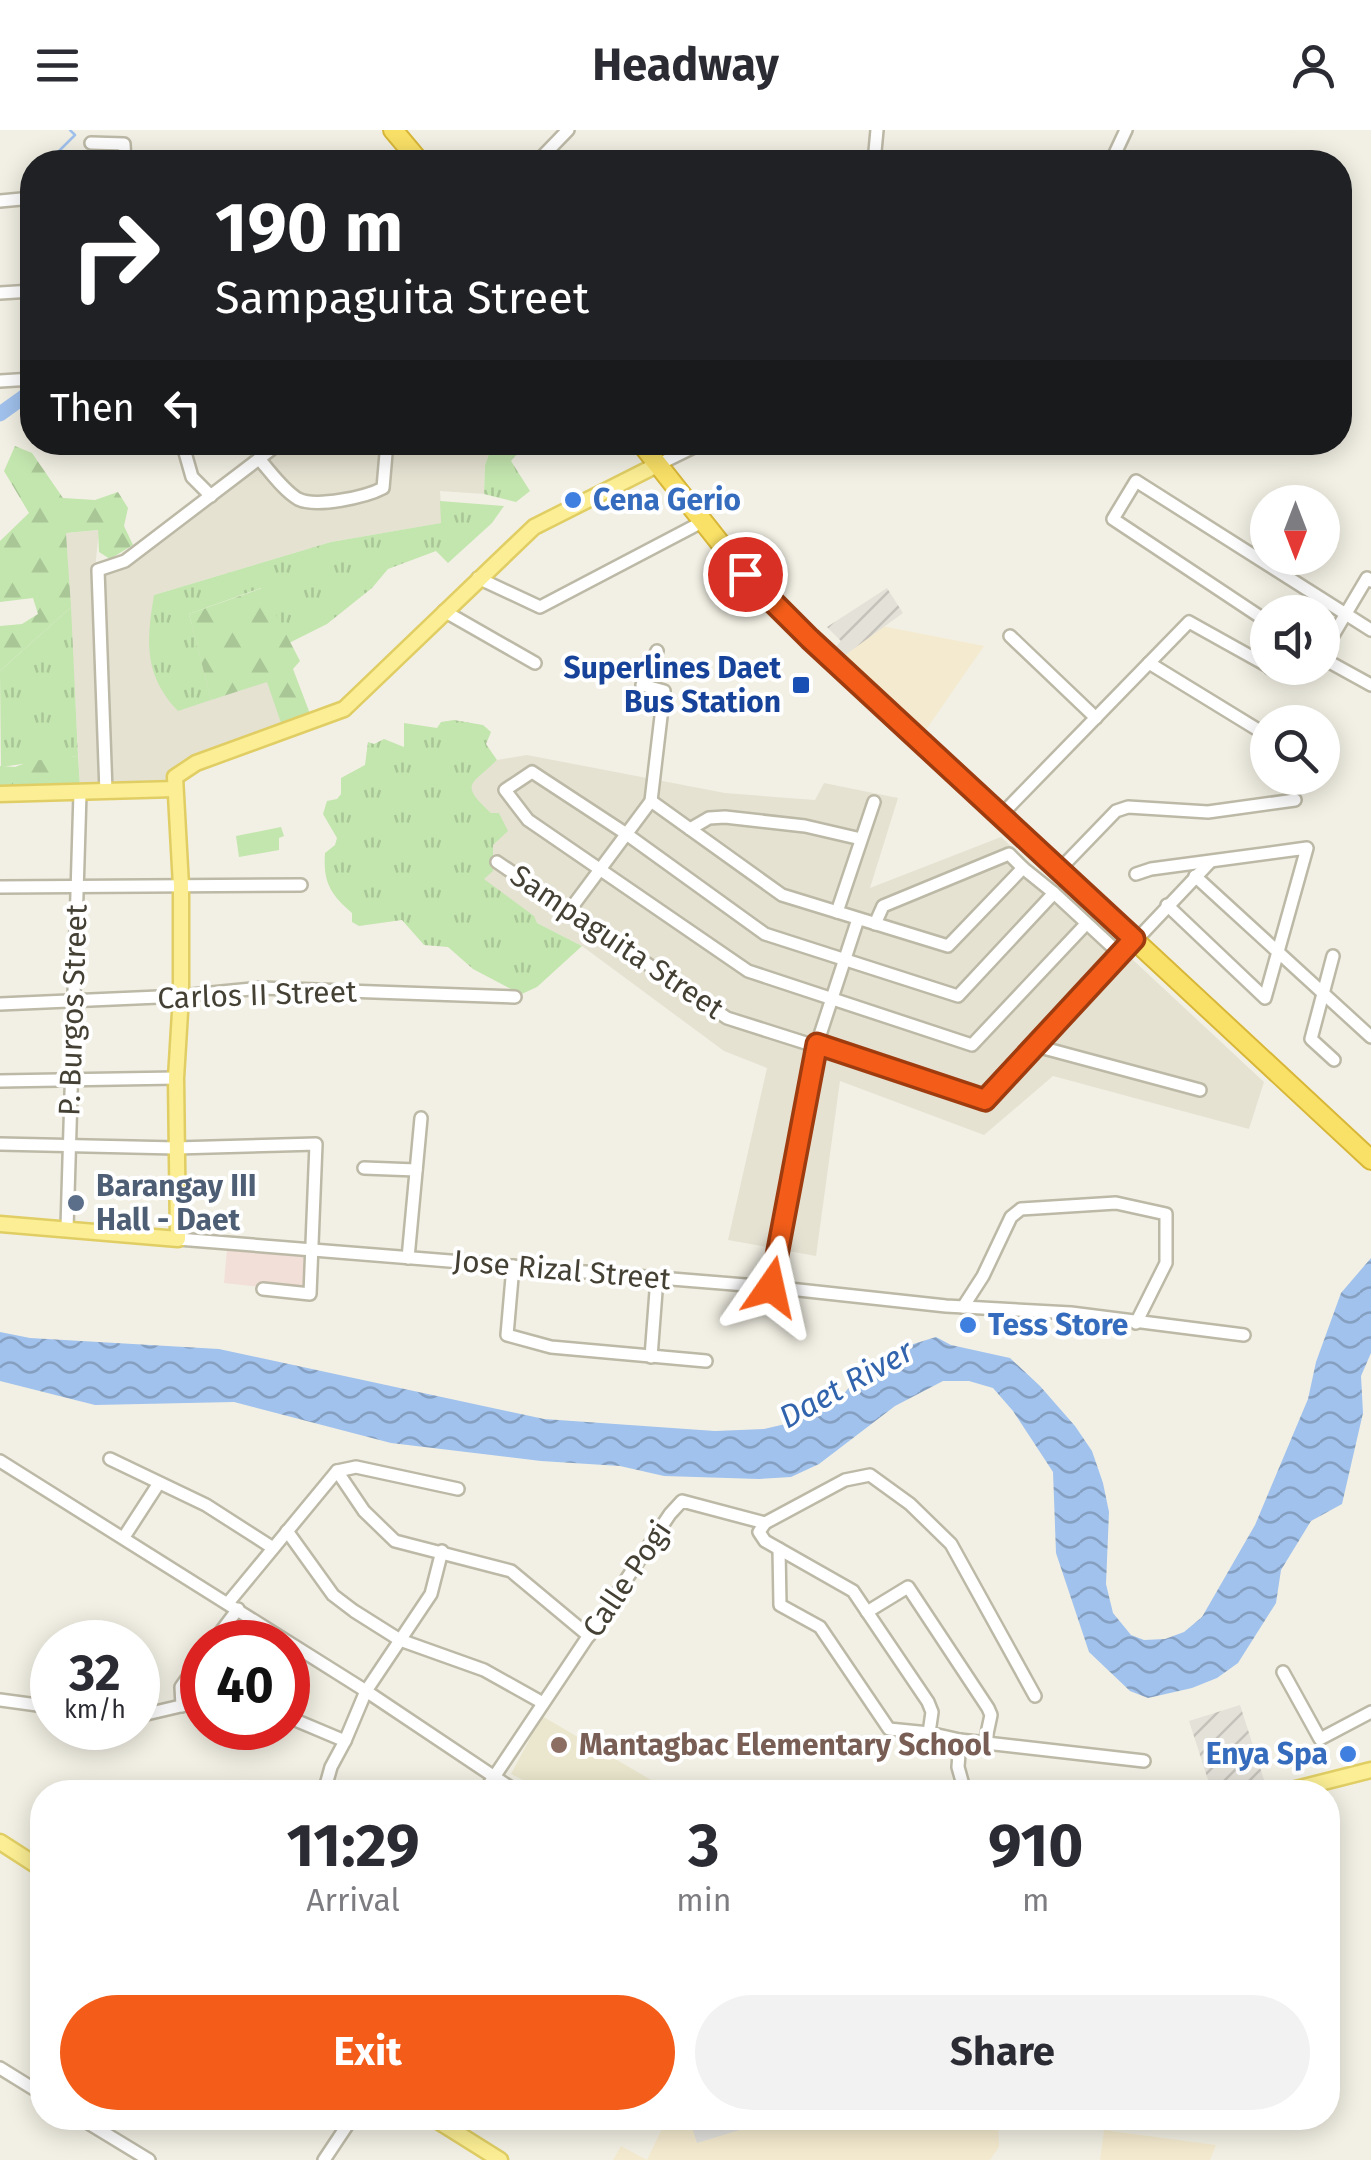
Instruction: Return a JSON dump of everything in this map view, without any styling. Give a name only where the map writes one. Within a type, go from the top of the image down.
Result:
[{"type":"highway","points":[[394,130],[410,150]]},
{"type":"highway","points":[[650,455],[773,604],[1371,1160]]},
{"type":"main road","points":[[0,1224],[178,1239],[176,1078],[181,996],[175,777],[196,763],[344,710],[534,528],[657,465]]},
{"type":"main road","points":[[0,794],[175,789]]},
{"type":"main road","points":[[1331,1780],[1371,1770]]},
{"type":"main road","points":[[0,1842],[30,1861]]},
{"type":"main road","points":[[452,2130],[500,2160]]},
{"type":"street","points":[[548,150],[568,130]]},
{"type":"street","points":[[91,143],[124,144],[125,150]]},
{"type":"street","points":[[186,455],[192,477],[211,496]]},
{"type":"street","points":[[106,792],[98,570],[126,560],[263,455]]},
{"type":"street","points":[[258,459],[296,498],[313,502],[383,488],[386,455]]},
{"type":"street","points":[[657,465],[677,455]]},
{"type":"street","points":[[1250,610],[1113,518],[1136,481],[1315,595]]},
{"type":"street","points":[[478,578],[540,607],[702,522]]},
{"type":"street","points":[[1340,625],[1366,578],[1371,581]]},
{"type":"street","points":[[444,611],[535,663]]},
{"type":"street","points":[[1340,611],[1371,630]]},
{"type":"street","points":[[1001,816],[1189,622],[1250,656]]},
{"type":"street","points":[[1010,636],[1096,718]]},
{"type":"street","points":[[569,911],[651,801],[664,691],[642,686],[657,650]]},
{"type":"street","points":[[1149,663],[1250,725]]},
{"type":"street","points":[[1340,666],[1371,684]]},
{"type":"street","points":[[1054,893],[958,996],[764,934],[625,832],[532,772],[505,790],[528,820],[748,971],[972,1045],[1086,924]]},
{"type":"street","name":"P. Burgos Street","points":[[67,1228],[80,792]]},
{"type":"street","points":[[1059,870],[1116,811],[1128,806],[1208,812],[1294,800]]},
{"type":"street","points":[[651,801],[782,895],[948,946],[1023,868]]},
{"type":"street","points":[[837,912],[874,802]]},
{"type":"street","points":[[690,829],[708,818],[726,818],[805,826],[861,840]]},
{"type":"street","points":[[1136,874],[1307,848],[1266,998],[1167,905]]},
{"type":"street","points":[[875,924],[884,906],[1010,854],[1121,956]]},
{"type":"street","name":"Sampaguita Street","points":[[497,862],[727,1018],[985,1100],[1210,862]]},
{"type":"street","points":[[1195,876],[1371,1037]]},
{"type":"street","points":[[0,887],[301,885]]},
{"type":"street","points":[[771,1287],[817,1044],[858,919]]},
{"type":"street","points":[[1333,956],[1311,1039],[1334,1060]]},
{"type":"street","name":"Carlos II Street","points":[[0,1004],[181,996],[261,988],[515,997]]},
{"type":"street","points":[[1036,1046],[1200,1090]]},
{"type":"street","points":[[0,1081],[176,1078]]},
{"type":"street","points":[[408,1258],[420,1118]]},
{"type":"street","points":[[0,1144],[176,1148],[316,1144],[310,1294],[263,1289]]},
{"type":"street","points":[[364,1168],[416,1170]]},
{"type":"street","points":[[963,1307],[983,1276],[1011,1217],[1021,1209],[1116,1203],[1145,1206],[1166,1214],[1166,1263],[1136,1323]]},
{"type":"street","name":"Jose Rizal Street","points":[[178,1239],[1070,1313],[1244,1334]]},
{"type":"street","points":[[513,1266],[507,1335],[551,1347],[706,1361]]},
{"type":"street","points":[[651,1357],[657,1278]]},
{"type":"street","points":[[110,1458],[206,1504],[273,1548]]},
{"type":"street","points":[[0,1461],[366,1691],[496,1780]]},
{"type":"street","points":[[225,1620],[273,1548],[338,1471],[356,1467],[458,1489]]},
{"type":"street","points":[[338,1471],[364,1511],[395,1541],[512,1571],[589,1636]]},
{"type":"street","points":[[928,1734],[932,1712],[928,1702],[853,1591],[760,1536],[764,1523],[845,1480],[870,1474],[910,1504],[952,1544],[1035,1696]]},
{"type":"street","points":[[124,1537],[159,1484]]},
{"type":"street","name":"Calle Pogi","points":[[493,1778],[682,1501],[764,1523]]},
{"type":"street","points":[[288,1531],[333,1595],[400,1640],[484,1670],[544,1703]]},
{"type":"street","points":[[780,1549],[780,1605],[820,1626],[890,1729],[985,1744],[1144,1761]]},
{"type":"street","points":[[327,1780],[366,1691],[431,1594],[442,1551]]},
{"type":"street","points":[[867,1612],[908,1587],[988,1708],[991,1715],[985,1744]]},
{"type":"street","points":[[1283,1672],[1320,1739],[1369,1717]]},
{"type":"street","points":[[0,1700],[30,1705]]},
{"type":"street","points":[[310,1726],[345,1741]]},
{"type":"street","points":[[960,1740],[958,1768],[962,1780]]},
{"type":"street","points":[[0,2068],[30,2087]]},
{"type":"street","points":[[100,2130],[149,2160]]},
{"type":"street","points":[[324,2160],[344,2130]]},
{"type":"shaded area","points":[[271,455],[489,455],[484,494],[440,491],[442,523],[331,542],[154,595],[268,682],[283,729],[192,762],[169,787],[108,788],[101,572],[129,566]]},
{"type":"shaded area","points":[[99,530],[95,569],[103,787],[80,787],[66,533]]},
{"type":"shaded area","points":[[887,588],[903,613],[841,658],[833,650],[841,641],[827,627]]},
{"type":"shaded area","points":[[882,626],[984,646],[923,734],[841,658]]},
{"type":"shaded area","points":[[527,755],[725,793],[815,800],[824,783],[898,798],[870,888],[1001,837],[1264,1082],[1249,1129],[1053,1076],[984,1135],[840,1081],[816,1256],[728,1240],[767,1068],[724,1051],[582,946],[537,923],[483,879],[492,871],[493,845],[507,831],[499,813],[491,813],[471,796],[469,787],[497,760]]},
{"type":"shaded area","points":[[227,1249],[311,1256],[309,1292],[224,1283]]},
{"type":"shaded area","points":[[1240,1705],[1264,1780],[1208,1780],[1189,1721]]},
{"type":"shaded area","name":"Mantagbac Elementary School","points":[[542,1716],[651,1780],[523,1780],[511,1774]]},
{"type":"shaded area","points":[[661,2130],[998,2130],[999,2147],[990,2160],[647,2160]]},
{"type":"shaded area","points":[[693,2130],[740,2130],[697,2143]]},
{"type":"shaded area","points":[[1104,2130],[1216,2145],[1210,2160],[1100,2160]]},
{"type":"shaded area","points":[[621,2146],[647,2160],[613,2160]]},
{"type":"green space","points":[[15,446],[20,448],[20,455],[33,455],[63,498],[95,500],[118,492],[128,508],[124,526],[133,545],[110,559],[99,552],[98,530],[66,533],[71,607],[0,671],[0,626],[22,624],[38,614],[33,598],[0,602],[0,541],[29,513],[4,471]]},
{"type":"green space","points":[[489,455],[516,455],[511,461],[530,491],[516,502],[484,494]]},
{"type":"green space","points":[[440,501],[504,506],[492,523],[448,563],[436,551],[388,569],[372,588],[327,624],[289,643],[261,588],[189,614],[211,700],[178,711],[167,698],[150,657],[154,595],[331,542],[441,523]]},
{"type":"green space","points":[[262,588],[300,661],[293,669],[312,719],[283,729],[267,682],[211,700],[189,614]]},
{"type":"green space","points":[[71,607],[78,756],[1,767],[0,671]]},
{"type":"green space","points":[[441,722],[483,725],[491,732],[486,744],[497,760],[472,785],[474,796],[491,813],[499,813],[508,831],[493,845],[493,871],[484,879],[534,916],[537,923],[582,946],[537,987],[513,998],[513,990],[473,969],[448,947],[424,945],[402,920],[359,926],[352,922],[352,913],[333,893],[325,872],[325,853],[337,838],[323,814],[327,801],[341,794],[341,778],[365,765],[368,742],[374,744],[384,739],[404,747],[404,723],[437,728]]},
{"type":"green space","points":[[78,756],[80,787],[0,790],[0,766]]},
{"type":"green space","points":[[281,827],[284,836],[279,838],[279,850],[239,857],[236,836]]},
{"type":"water","points":[[1371,1258],[1371,1353],[1361,1376],[1363,1413],[1342,1504],[1311,1521],[1281,1570],[1276,1603],[1238,1663],[1217,1678],[1192,1688],[1148,1698],[1130,1691],[1089,1652],[1056,1553],[1053,1472],[993,1388],[969,1381],[943,1381],[895,1406],[819,1464],[791,1477],[759,1479],[664,1476],[620,1466],[391,1443],[234,1402],[95,1405],[0,1381],[0,1332],[30,1338],[219,1349],[544,1419],[715,1431],[764,1429],[794,1422],[842,1396],[856,1379],[907,1346],[936,1337],[951,1345],[1010,1358],[1075,1426],[1092,1451],[1109,1512],[1106,1584],[1113,1613],[1131,1635],[1144,1640],[1165,1639],[1184,1632],[1202,1617],[1255,1525],[1308,1399],[1316,1362],[1341,1293]]},
{"type":"waterway","points":[[60,150],[75,135],[70,130]]},
{"type":"waterway","points":[[0,414],[20,400]]},
{"type":"place","name":"Cena Gerio","points":[[573,500]]},
{"type":"place","name":"Superlines Daet Bus Station","points":[[801,685]]},
{"type":"place","name":"Barangay III Hall - Daet","points":[[76,1203]]},
{"type":"place","name":"Tess Store","points":[[968,1325]]},
{"type":"place","name":"Mantagbac Elementary School","points":[[559,1745]]},
{"type":"place","name":"Enya Spa","points":[[1348,1754]]},
{"type":"route","points":[[745,574],[1134,939],[985,1100],[817,1044],[771,1287]]},
{"type":"water label","name":"Daet River","points":[[846,1384]]}]
